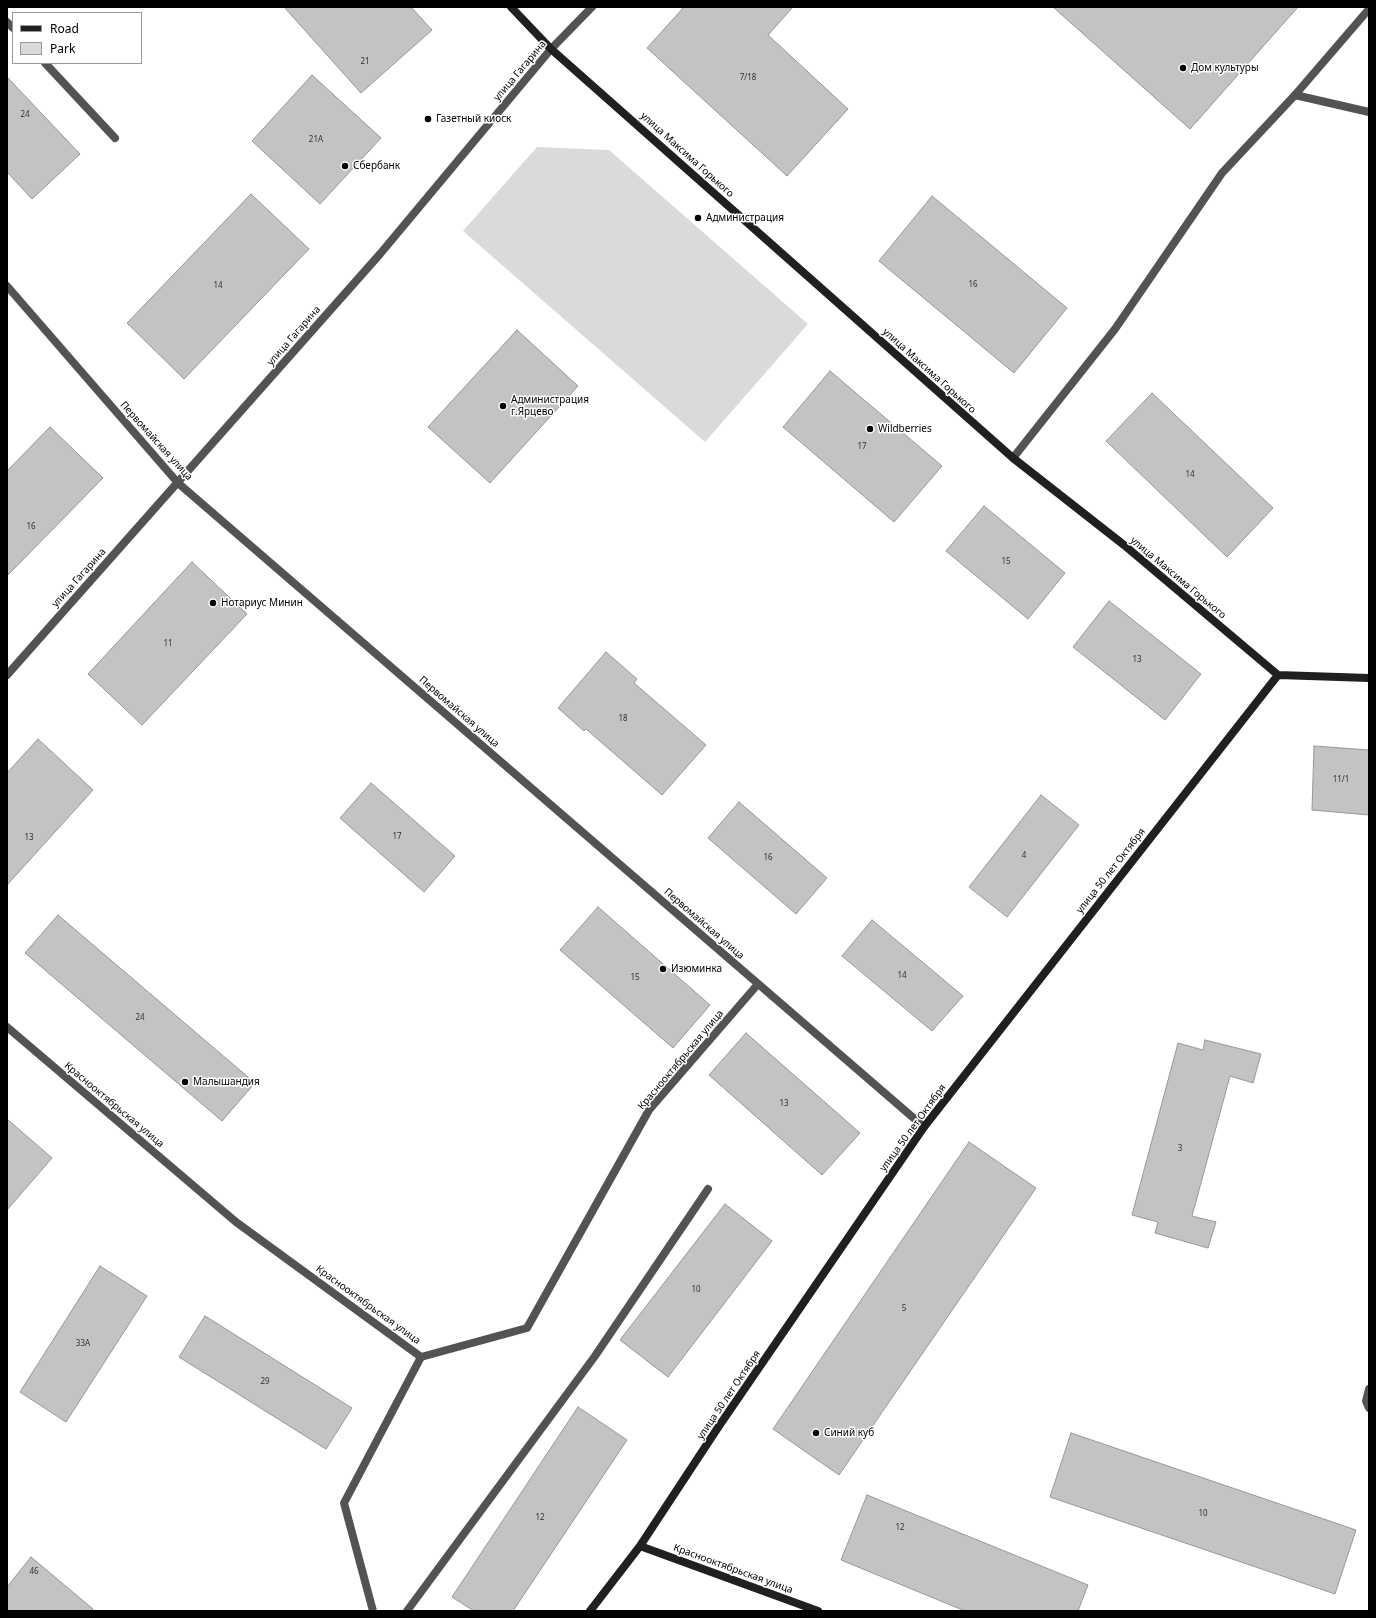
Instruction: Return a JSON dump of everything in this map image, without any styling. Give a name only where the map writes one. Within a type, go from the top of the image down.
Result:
[{"type":"street","name":"улица Максима Горького","points":[[511,7],[551,49],[1013,458],[1124,545],[1278,675]]},
{"type":"street","name":"улица Гагарина","points":[[7,675],[380,254],[551,49],[592,7]]},
{"type":"street","points":[[1013,458],[1116,328],[1222,173],[1295,95],[1369,9]]},
{"type":"street","points":[[47,64],[115,138]]},
{"type":"street","points":[[1295,95],[1369,112]]},
{"type":"street","name":"Первомайская улица","points":[[7,286],[178,483],[924,1127]]},
{"type":"street","points":[[1278,675],[1369,678]]},
{"type":"street","name":"улица 50 лет Октября","points":[[590,1611],[640,1546],[719,1426],[924,1127],[1278,675]]},
{"type":"street","name":"Краснооктябрьская улица","points":[[7,1027],[236,1222],[421,1357],[527,1328],[649,1110],[758,984]]},
{"type":"street","points":[[407,1611],[595,1356],[708,1189]]},
{"type":"street","points":[[373,1611],[344,1503],[421,1357]]},
{"type":"street","points":[[1369,1388],[1366,1401],[1369,1408]]},
{"type":"street","name":"Краснооктябрьская улица","points":[[640,1546],[818,1611]]},
{"type":"green space","points":[[537,147],[609,150],[808,324],[705,442],[463,231]]},
{"type":"building","points":[[284,7],[411,7],[432,30],[361,93]]},
{"type":"building","points":[[684,7],[793,7],[768,35],[848,109],[787,176],[647,48]]},
{"type":"building","name":"Дом культуры","points":[[1053,7],[1298,7],[1190,129]]},
{"type":"building","points":[[312,75],[381,138],[320,204],[252,141]]},
{"type":"building","points":[[7,77],[80,154],[32,199],[7,172]]},
{"type":"building","points":[[251,194],[309,249],[184,379],[127,323]]},
{"type":"building","points":[[932,196],[1067,308],[1014,373],[879,261]]},
{"type":"building","name":"Администрация г.Ярцево","points":[[517,330],[578,386],[490,483],[428,427]]},
{"type":"building","points":[[830,371],[942,466],[894,522],[783,427]]},
{"type":"building","points":[[1152,393],[1273,508],[1227,557],[1106,441]]},
{"type":"building","points":[[50,427],[103,478],[7,576],[7,471]]},
{"type":"building","points":[[984,506],[1065,573],[1028,619],[946,551]]},
{"type":"building","points":[[192,562],[247,614],[142,725],[88,674]]},
{"type":"building","points":[[1109,601],[1201,674],[1165,720],[1073,647]]},
{"type":"building","points":[[606,652],[637,679],[634,683],[706,745],[662,795],[586,729],[584,731],[558,708]]},
{"type":"building","points":[[38,739],[93,790],[7,885],[7,773]]},
{"type":"building","points":[[1314,746],[1369,750],[1369,815],[1312,810]]},
{"type":"building","points":[[371,783],[455,856],[424,892],[340,818]]},
{"type":"building","points":[[1041,795],[1079,825],[1007,917],[969,887]]},
{"type":"building","points":[[739,802],[827,878],[796,914],[708,838]]},
{"type":"building","points":[[598,907],[710,1005],[673,1048],[560,950]]},
{"type":"building","points":[[58,915],[255,1083],[222,1121],[25,953]]},
{"type":"building","points":[[872,920],[963,996],[932,1031],[842,956]]},
{"type":"building","points":[[746,1033],[860,1133],[822,1175],[709,1075]]},
{"type":"building","points":[[1205,1040],[1261,1054],[1253,1083],[1230,1076],[1192,1216],[1216,1222],[1208,1248],[1155,1233],[1158,1222],[1132,1215],[1178,1043],[1203,1050]]},
{"type":"building","points":[[7,1119],[52,1158],[7,1210]]},
{"type":"building","points":[[969,1142],[1036,1188],[839,1475],[773,1429]]},
{"type":"building","points":[[725,1204],[772,1241],[668,1377],[620,1340]]},
{"type":"building","points":[[100,1266],[147,1296],[66,1422],[20,1392]]},
{"type":"building","points":[[205,1316],[352,1408],[326,1449],[179,1357]]},
{"type":"building","points":[[578,1407],[627,1440],[513,1611],[474,1611],[452,1597]]},
{"type":"building","points":[[1071,1433],[1356,1530],[1335,1594],[1050,1497]]},
{"type":"building","points":[[867,1495],[1088,1585],[1078,1611],[965,1611],[841,1560]]},
{"type":"building","points":[[31,1557],[93,1609],[91,1611],[7,1611],[7,1587]]},
{"type":"place","name":"Дом культуры","points":[[1183,68]]},
{"type":"place","name":"Газетный киоск","points":[[428,119]]},
{"type":"place","name":"Сбербанк","points":[[345,166]]},
{"type":"place","name":"Администрация","points":[[698,218]]},
{"type":"place","name":"Администрация г.Ярцево","points":[[503,406]]},
{"type":"place","name":"Wildberries","points":[[870,429]]},
{"type":"place","name":"Нотариус Минин","points":[[213,603]]},
{"type":"place","name":"Изюминка","points":[[663,969]]},
{"type":"place","name":"Малышандия","points":[[185,1082]]},
{"type":"place","name":"Синий куб","points":[[816,1433]]}]
